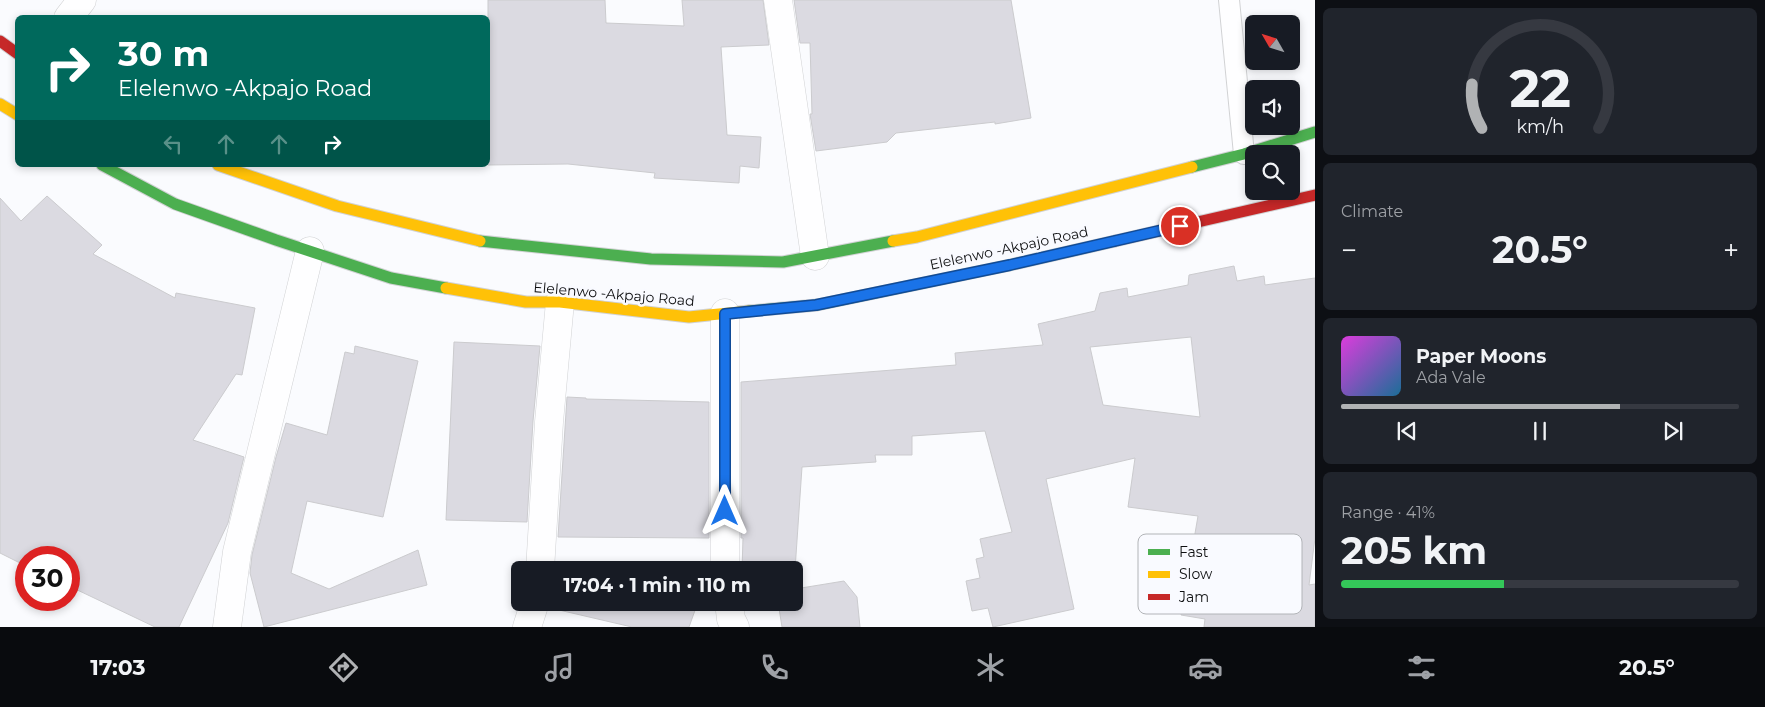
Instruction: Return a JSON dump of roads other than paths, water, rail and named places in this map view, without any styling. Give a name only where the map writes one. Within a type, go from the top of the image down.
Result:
[{"type":"main road","points":[[0,41],[15,52]]},
{"type":"main road","points":[[0,104],[15,113]]},
{"type":"main road","points":[[224,167],[337,206],[475,240],[651,259],[783,262],[917,237],[1244,154],[1315,132]]},
{"type":"main road","name":"Elelenwo -Akpajo Road","points":[[106,167],[175,204],[391,278],[526,302],[560,302],[689,317],[816,305],[1010,265],[1312,197]]},
{"type":"street","points":[[70,15],[82,0]]},
{"type":"street","points":[[778,0],[815,256]]},
{"type":"street","points":[[227,627],[237,552],[310,251]]},
{"type":"street","points":[[541,561],[549,422],[560,302]]},
{"type":"street","points":[[725,314],[725,561]]},
{"type":"street","points":[[527,627],[532,611]]},
{"type":"street","points":[[730,611],[735,627]]},
{"type":"lane","points":[[1229,0],[1244,154]]}]
